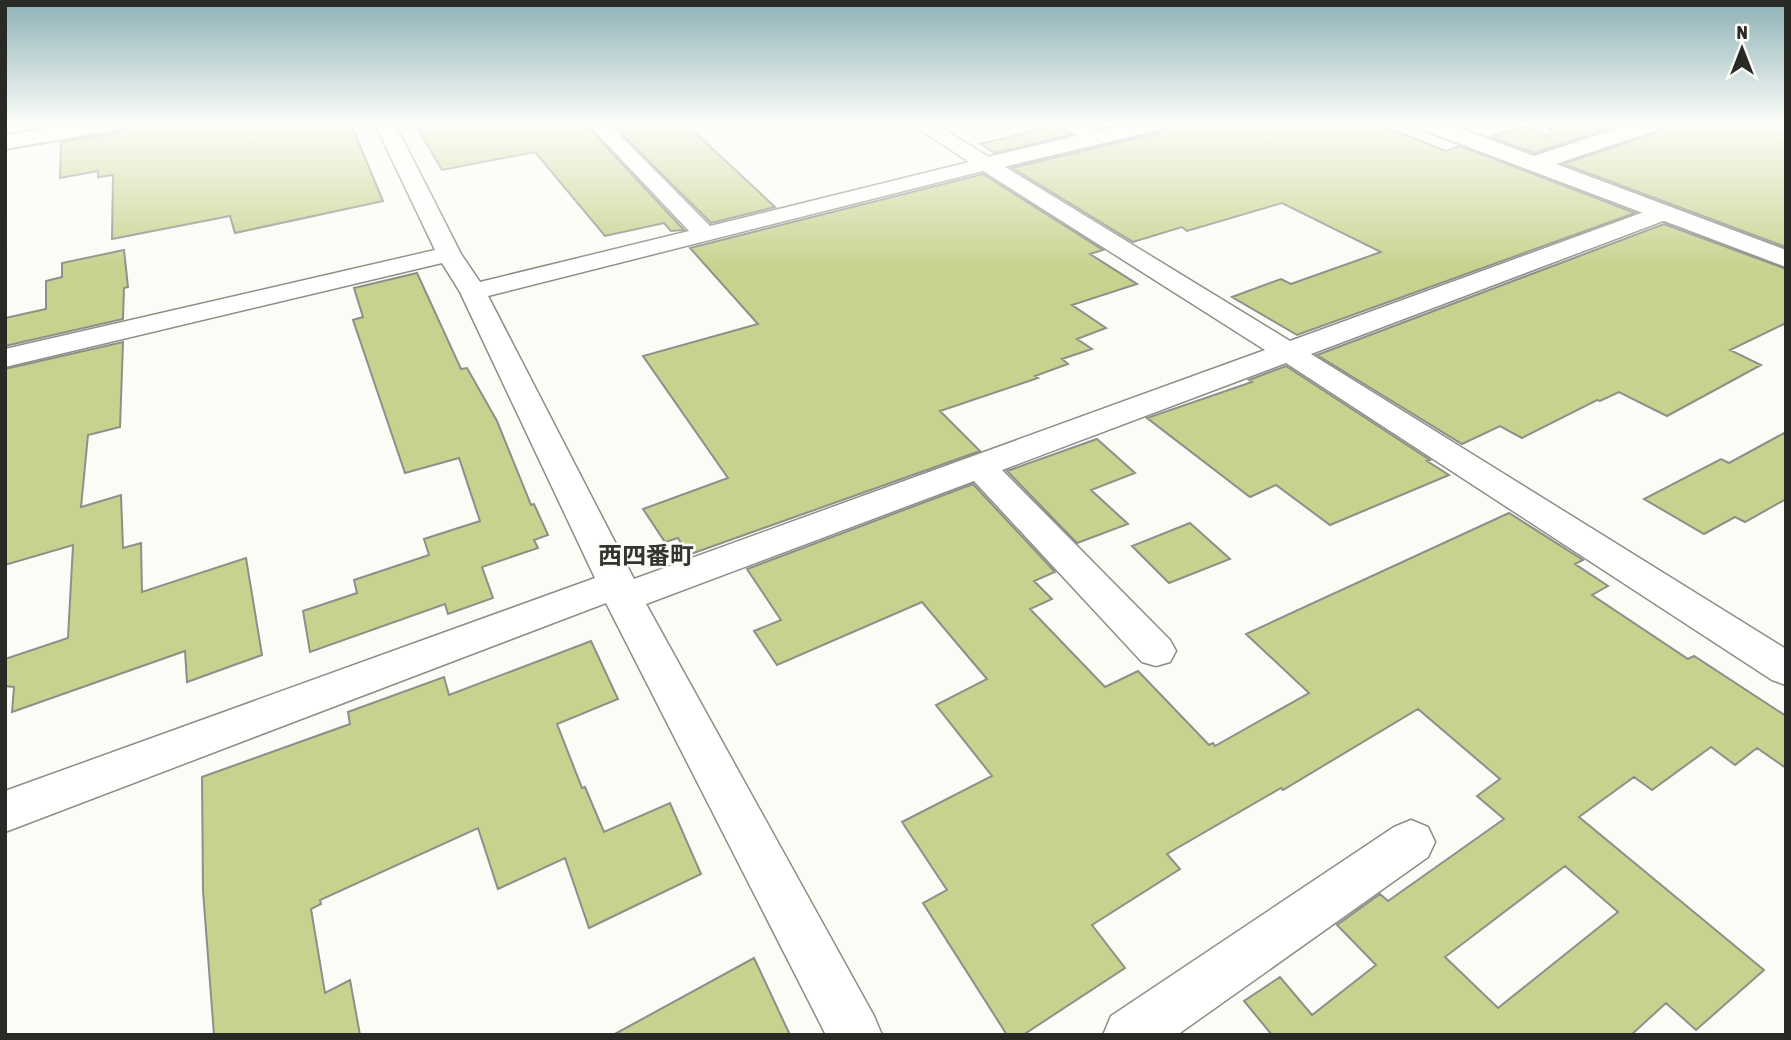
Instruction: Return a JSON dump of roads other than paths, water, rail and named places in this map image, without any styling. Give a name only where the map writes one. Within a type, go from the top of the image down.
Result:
[{"type":"street","points":[[409,173],[449,254],[473,292],[621,591],[855,1035]]},
{"type":"street","points":[[645,173],[704,233]]},
{"type":"street","points":[[473,292],[949,173]]},
{"type":"street","points":[[1003,173],[1786,669]]},
{"type":"street","points":[[1559,173],[1786,259]]},
{"type":"street","points":[[5,812],[621,591],[980,467],[1663,213]]},
{"type":"street","points":[[5,358],[449,254]]},
{"type":"street","points":[[980,467],[1156,651]]},
{"type":"street","points":[[1130,1035],[1412,842]]},
{"type":"district","name":"西四番町","points":[[646,556]]}]
